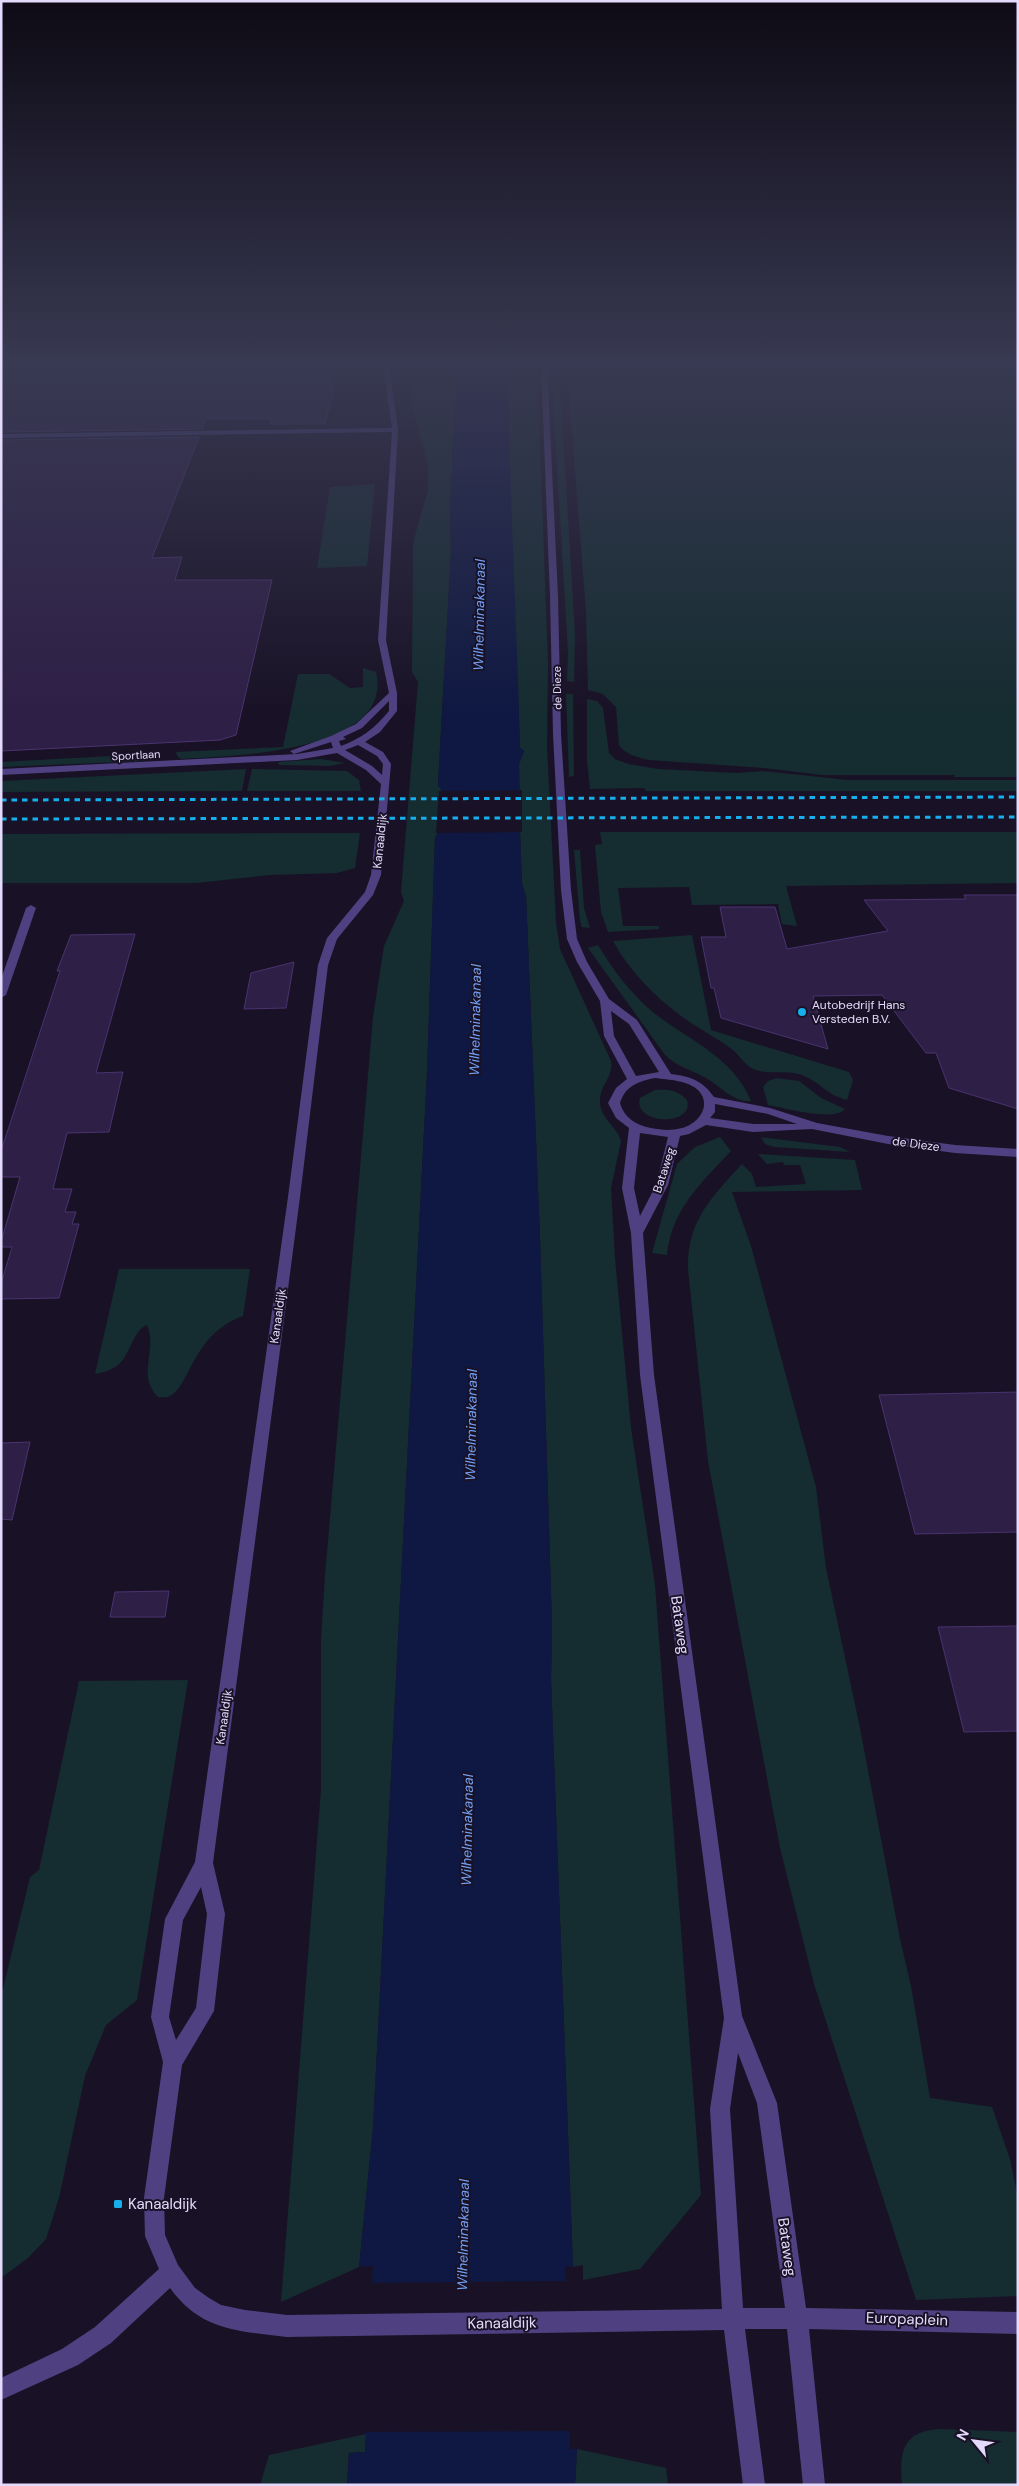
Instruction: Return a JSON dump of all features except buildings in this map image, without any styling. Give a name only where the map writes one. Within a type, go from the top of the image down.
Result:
[{"type":"street","points":[[338,750],[359,742],[377,730],[393,711],[394,693],[382,640],[393,481]]},
{"type":"street","name":"de Dieze","points":[[549,481],[554,596],[556,734],[566,890],[572,939],[582,962],[605,1001],[633,1022],[667,1076]]},
{"type":"street","points":[[386,784],[369,768],[338,750],[334,738],[360,726],[394,693]]},
{"type":"street","name":"Sportlaan","points":[[272,758],[334,738],[359,742]]},
{"type":"street","name":"Kanaaldijk","points":[[174,2062],[160,2017],[174,1919],[204,1863],[294,1197],[323,965],[332,938],[370,893],[376,875],[387,764],[380,754],[359,742]]},
{"type":"street","name":"Sportlaan","points":[[1,772],[297,758],[338,750]]},
{"type":"street","points":[[1,995],[31,908]]},
{"type":"street","name":"de Dieze","points":[[605,1001],[608,1036],[633,1080]]},
{"type":"street","points":[[649,1076],[667,1076],[690,1081],[699,1087],[710,1100],[710,1114],[704,1121],[697,1126],[675,1133],[650,1132],[634,1127],[620,1116],[614,1103],[619,1090],[633,1080],[649,1076]]},
{"type":"street","name":"de Dieze","points":[[710,1100],[770,1111],[815,1126],[955,1149],[1018,1153]]},
{"type":"street","name":"de Dieze","points":[[704,1121],[753,1128],[815,1126]]},
{"type":"street","name":"Bataweg","points":[[634,1127],[628,1188],[637,1233],[647,1375],[733,2016],[768,2103],[797,2318],[814,2485]]},
{"type":"street","name":"Bataweg","points":[[637,1233],[662,1185],[675,1133]]},
{"type":"street","name":"Kanaaldijk","points":[[204,1863],[216,1914],[205,2011],[174,2062],[154,2198],[155,2236],[171,2272],[188,2295],[201,2306],[218,2314],[244,2321],[287,2326],[797,2318]]},
{"type":"street","name":"Bataweg","points":[[733,2016],[720,2109],[734,2318],[754,2485]]},
{"type":"street","points":[[1,2389],[70,2357],[104,2335],[171,2272]]},
{"type":"street","name":"Europaplein","points":[[797,2318],[1018,2323]]},
{"type":"green space","points":[[428,481],[451,481],[451,552],[438,785],[442,791],[438,833],[435,838],[427,1073],[373,2129],[359,2267],[281,2302],[321,1790],[321,1639],[325,1576],[373,1017],[384,946],[404,901],[401,892],[418,682],[412,672],[413,543],[428,489]]},
{"type":"green space","points":[[509,481],[541,481],[548,663],[547,747],[556,922],[560,949],[611,1061],[610,1072],[600,1096],[600,1101],[603,1113],[621,1141],[611,1188],[615,1258],[631,1428],[655,1585],[701,2195],[640,2269],[583,2280],[583,2265],[573,2267],[551,1680],[552,1626],[540,1238],[526,896],[522,884],[520,832],[519,764],[524,751],[520,748]]},
{"type":"green space","points":[[558,481],[566,481],[575,634],[574,682],[567,681],[568,652]]},
{"type":"green space","points":[[576,481],[1018,481],[1018,777],[822,775],[764,768],[649,760],[632,755],[619,745],[616,707],[603,694],[588,690],[586,613]]},
{"type":"green space","points":[[375,484],[367,566],[317,568],[330,487]]},
{"type":"green space","points":[[363,668],[376,672],[375,699],[361,719],[336,734],[304,745],[270,752],[181,759],[177,756],[176,752],[283,747],[298,674],[329,674],[350,688],[363,687]]},
{"type":"green space","points":[[566,694],[573,694],[574,776],[569,777]]},
{"type":"green space","points":[[587,699],[597,701],[603,708],[609,753],[615,759],[628,764],[658,769],[736,773],[763,771],[848,780],[1018,780],[1018,791],[646,791],[644,788],[590,789],[587,760]]},
{"type":"green space","points":[[147,754],[146,760],[143,761],[1,767],[1,762]]},
{"type":"green space","points":[[321,759],[345,763],[330,766],[279,765],[278,762]]},
{"type":"green space","points":[[246,769],[242,791],[1,792],[1,781]]},
{"type":"green space","points":[[252,769],[347,771],[359,780],[361,791],[247,791]]},
{"type":"green space","points":[[600,832],[1018,832],[1018,883],[786,886],[797,926],[782,924],[778,904],[692,905],[689,887],[618,888],[623,926],[659,926],[659,929],[608,932],[601,912],[595,845],[602,844]]},
{"type":"green space","points":[[360,833],[355,868],[337,873],[271,875],[197,883],[1,883],[1,834]]},
{"type":"green space","points":[[574,850],[580,850],[584,908],[590,928],[582,927],[580,921]]},
{"type":"green space","points":[[692,935],[711,1030],[849,1072],[853,1080],[847,1100],[834,1095],[804,1076],[786,1072],[756,1070],[749,1066],[733,1050],[691,1023],[657,997],[628,965],[613,941]]},
{"type":"green space","points":[[598,945],[617,973],[638,998],[654,1013],[722,1061],[743,1086],[751,1101],[733,1097],[706,1078],[665,1055],[588,948]]},
{"type":"green space","points":[[777,1078],[799,1081],[821,1098],[845,1109],[839,1113],[820,1114],[768,1105],[763,1087],[768,1081]]},
{"type":"green space","points":[[655,1090],[668,1090],[680,1094],[687,1100],[687,1109],[682,1115],[674,1118],[653,1118],[645,1114],[640,1107],[640,1098]]},
{"type":"green space","points":[[720,1137],[731,1151],[699,1186],[681,1210],[670,1239],[667,1255],[652,1253],[677,1164],[695,1147]]},
{"type":"green space","points":[[761,1137],[840,1147],[850,1152],[774,1147],[765,1144]]},
{"type":"green space","points":[[758,1154],[855,1160],[862,1190],[732,1192],[751,1246],[816,1487],[826,1568],[911,1986],[930,2098],[992,2107],[1010,2159],[1018,2198],[1018,2296],[916,2300],[814,1984],[780,1848],[708,1461],[688,1269],[689,1252],[696,1224],[720,1188],[742,1164],[752,1174],[756,1187],[806,1184],[800,1165],[784,1165],[783,1162],[767,1164]]},
{"type":"green space","points":[[119,1269],[250,1269],[243,1316],[224,1326],[209,1339],[197,1355],[180,1386],[169,1397],[158,1397],[152,1389],[149,1380],[150,1335],[147,1325],[135,1336],[127,1354],[120,1363],[111,1369],[95,1374]]},
{"type":"green space","points":[[188,1680],[137,2000],[106,2025],[85,2076],[59,2198],[46,2239],[28,2258],[1,2278],[1,1997],[30,1877],[39,1870],[79,1681]]},
{"type":"green space","points":[[940,2429],[1018,2432],[1018,2485],[902,2485],[901,2462],[906,2445],[918,2434]]},
{"type":"green space","points":[[366,2434],[365,2452],[349,2453],[347,2485],[260,2485],[269,2455]]},
{"type":"green space","points":[[577,2449],[666,2468],[668,2485],[575,2485]]},
{"type":"water","name":"Wilhelminakanaal","points":[[451,481],[511,481],[520,748],[524,751],[519,764],[520,832],[522,884],[526,896],[540,1238],[552,1626],[551,1680],[573,2267],[565,2266],[570,2449],[577,2449],[575,2485],[347,2485],[349,2453],[365,2452],[373,2266],[359,2267],[373,2129],[427,1073],[435,838],[438,833],[442,791],[438,785],[451,552]]},
{"type":"pier","points":[[522,790],[522,832],[436,833],[439,791]]},
{"type":"pier","points":[[568,2281],[572,2431],[363,2432],[370,2283]]},
{"type":"railway","points":[[1,800],[1018,797]]},
{"type":"railway","points":[[1,819],[1018,817]]},
{"type":"place","name":"Autobedrijf Hans Versteden B.V.","points":[[802,1012]]},
{"type":"place","name":"Kanaaldijk","points":[[118,2204]]}]
